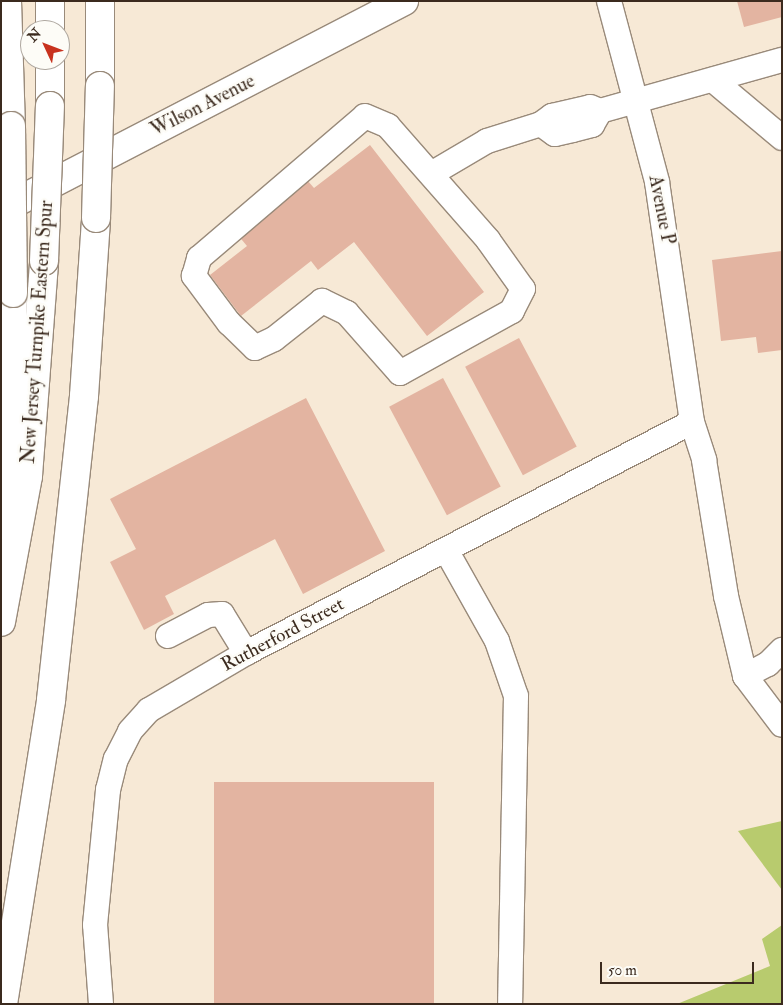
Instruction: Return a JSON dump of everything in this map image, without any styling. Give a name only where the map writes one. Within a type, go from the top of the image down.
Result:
[{"type":"main road","points":[[2,612],[13,293],[7,1]]},
{"type":"main road","points":[[50,1],[50,20]]},
{"type":"main road","points":[[3,1004],[51,700],[84,396],[96,218],[100,86],[100,1]]},
{"type":"main road","name":"Wilson Avenue","points":[[1,210],[404,1]]},
{"type":"main road","name":"New Jersey Turnpike Eastern Spur","points":[[2,612],[28,476],[44,260],[50,70]]},
{"type":"street","name":"Avenue P","points":[[609,1],[637,102],[668,240],[692,422],[704,460],[726,596],[745,676]]},
{"type":"street","points":[[431,174],[487,140],[541,124],[555,134],[573,130],[592,124],[600,111],[782,60]]},
{"type":"street","points":[[713,80],[782,138]]},
{"type":"street","points":[[365,116],[388,126],[431,174],[488,240],[523,289],[512,311],[400,373],[347,313],[322,301],[274,339],[255,348],[229,323],[194,276],[199,258],[365,116]]},
{"type":"street","name":"Rutherford Street","points":[[101,1004],[95,924],[108,790],[116,760],[130,731],[150,710],[246,653],[692,422]]},
{"type":"street","points":[[446,550],[497,641],[516,696],[510,1004]]},
{"type":"street","points":[[168,636],[208,615],[222,614],[246,653]]},
{"type":"street","points":[[782,650],[768,664],[745,676],[782,725]]},
{"type":"green space","points":[[782,821],[782,890],[738,831]]},
{"type":"green space","points":[[782,925],[782,1004],[677,1004],[770,966],[762,939]]},
{"type":"building","points":[[737,1],[782,1],[782,17],[744,27]]},
{"type":"building","points":[[370,145],[484,292],[427,336],[354,242],[318,270],[311,261],[241,316],[210,275],[247,246],[237,234],[307,180],[314,188]]},
{"type":"building","points":[[782,251],[782,350],[758,353],[756,337],[721,341],[712,260]]},
{"type":"building","points":[[519,338],[577,447],[523,475],[465,367]]},
{"type":"building","points":[[443,378],[501,487],[447,515],[389,407]]},
{"type":"building","points":[[306,398],[385,551],[303,594],[275,539],[165,596],[174,614],[144,630],[110,562],[136,549],[110,499]]},
{"type":"building","points":[[214,782],[434,782],[434,1004],[214,1004]]}]
